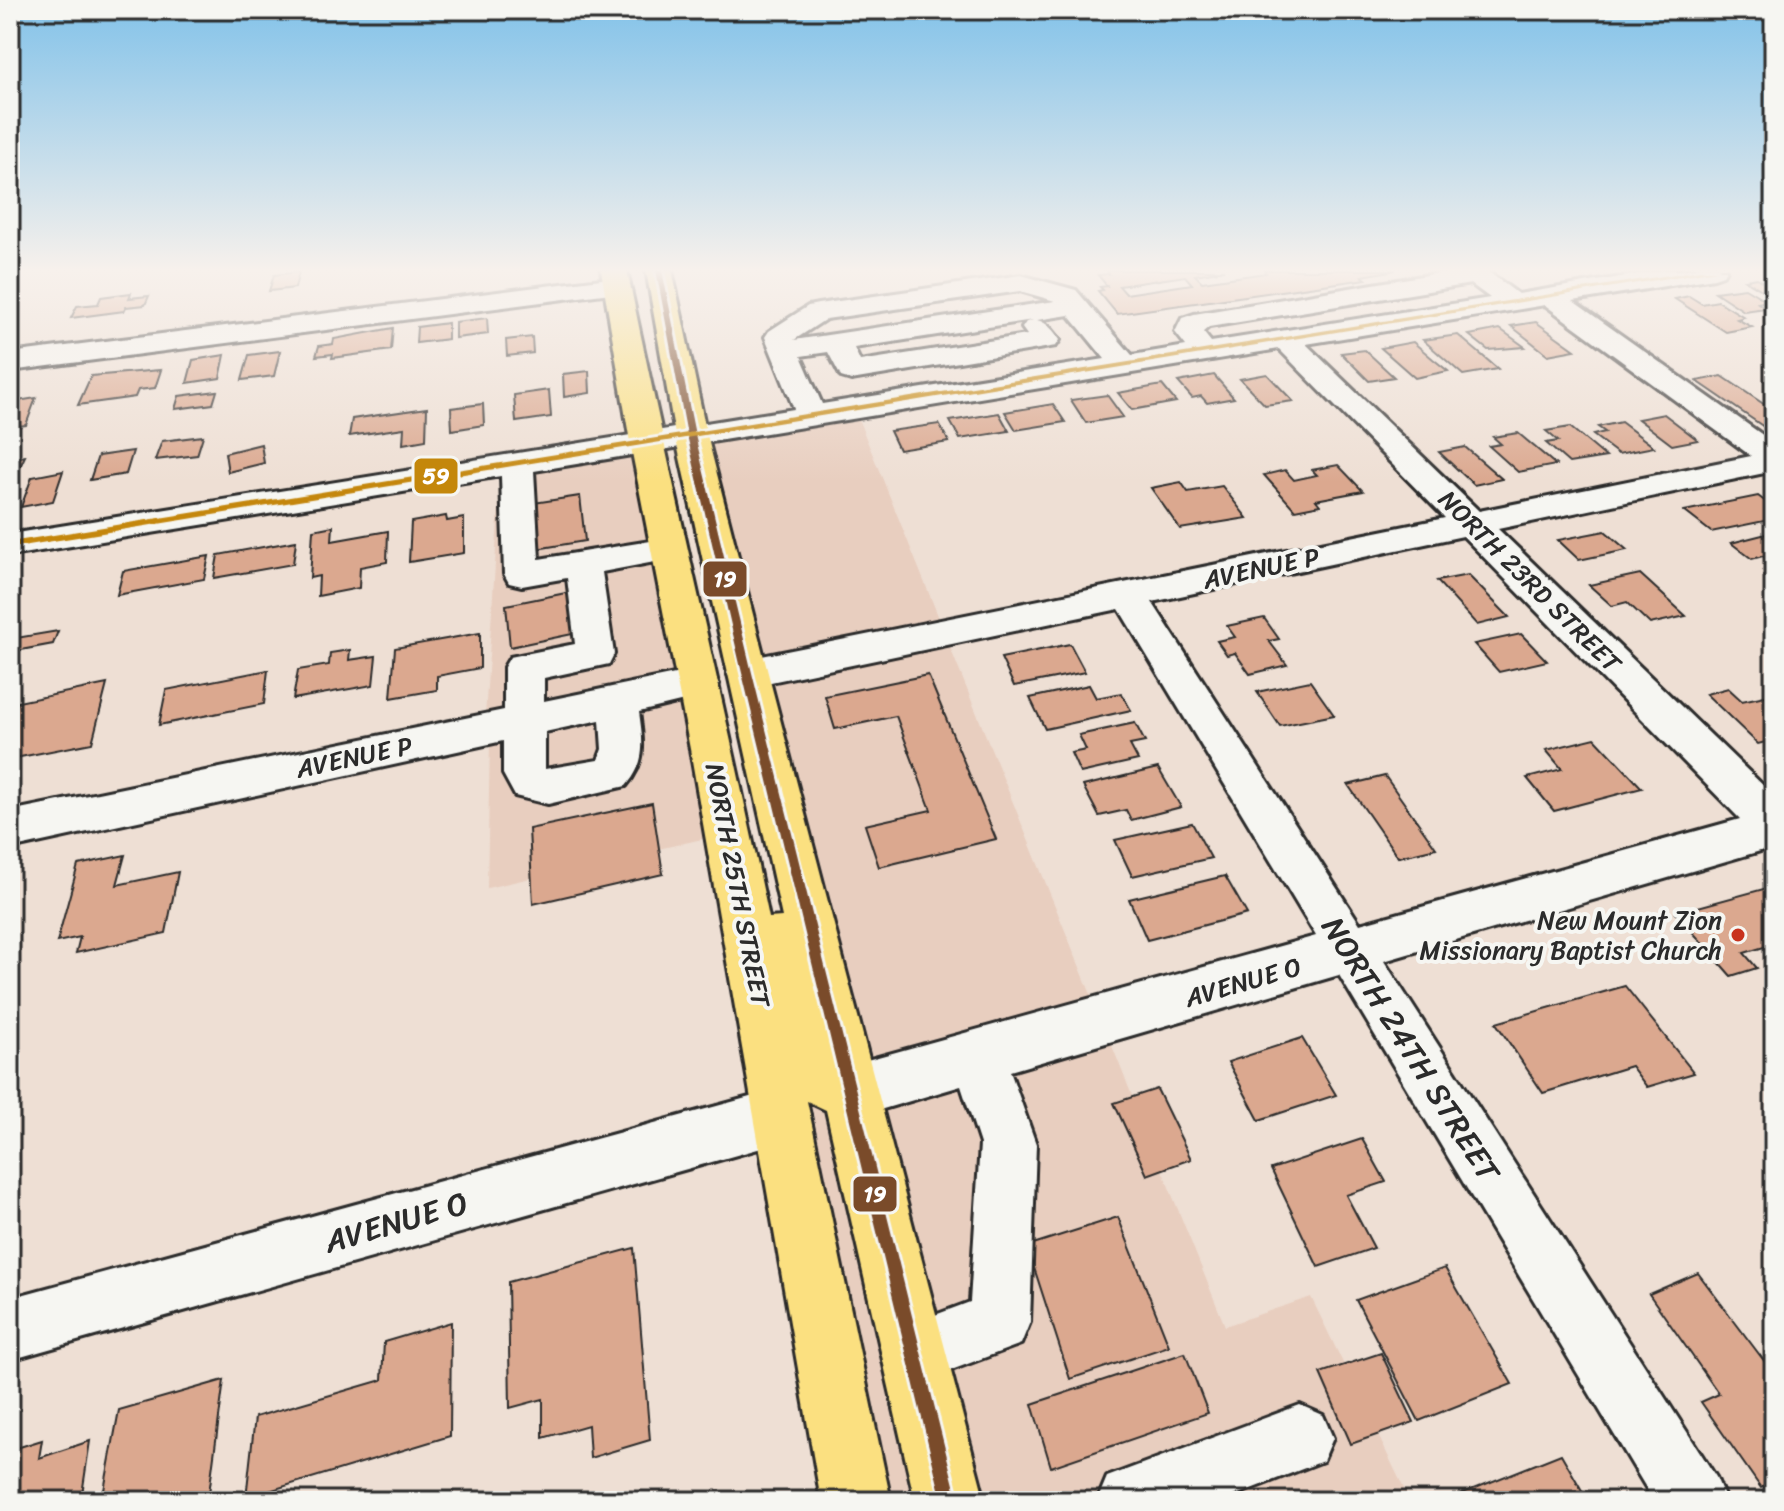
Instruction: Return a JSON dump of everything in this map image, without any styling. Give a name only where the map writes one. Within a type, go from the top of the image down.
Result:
[{"type":"main road","name":"NORTH 25TH STREET","points":[[637,341],[669,439],[723,679],[849,1092],[950,1501]]},
{"type":"main road","name":"NORTH 25TH STREET","points":[[663,341],[669,439],[669,549],[723,679],[712,749],[856,1501]]},
{"type":"main road","points":[[712,749],[743,778],[802,1042],[810,1064],[815,1075],[849,1092]]},
{"type":"street","points":[[10,362],[165,341]]},
{"type":"street","points":[[781,341],[812,416]]},
{"type":"street","points":[[785,350],[837,342],[851,371],[1043,341]]},
{"type":"street","points":[[1104,341],[1125,365]]},
{"type":"street","points":[[1195,341],[1204,352]]},
{"type":"street","points":[[10,545],[1276,341]]},
{"type":"street","name":"NORTH 23RD STREET","points":[[1287,341],[1774,826]]},
{"type":"street","points":[[1610,341],[1774,460]]},
{"type":"street","name":"AVENUE P","points":[[10,830],[1774,460]]},
{"type":"street","points":[[517,463],[522,574],[669,549]]},
{"type":"street","points":[[583,564],[595,654],[524,667],[524,774],[530,784],[548,787],[611,774],[620,764],[623,749],[618,702]]},
{"type":"street","name":"NORTH 24TH STREET","points":[[1130,596],[1692,1501]]},
{"type":"street","name":"AVENUE O","points":[[849,1092],[1350,952],[1774,826]]},
{"type":"street","points":[[914,1353],[999,1322],[1008,1144],[978,1056]]},
{"type":"street","name":"AVENUE O","points":[[10,1329],[783,1115]]},
{"type":"street","points":[[1131,1501],[1300,1438]]},
{"type":"shaded area","points":[[857,416],[941,623],[759,659],[705,441]]},
{"type":"shaded area","points":[[636,451],[682,675],[485,717],[501,473]]},
{"type":"shaded area","points":[[949,645],[1094,1002],[863,1065],[765,682]]},
{"type":"shaded area","points":[[686,700],[695,745],[690,749],[696,756],[711,837],[487,888],[490,742]]},
{"type":"shaded area","points":[[1110,1041],[1225,1326],[1311,1297],[1410,1501],[977,1501],[875,1108]]},
{"type":"shaded area","points":[[798,1085],[832,1108],[925,1501],[882,1501]]},
{"type":"building","points":[[334,341],[392,341],[391,350],[332,358],[333,354],[316,356],[319,346],[333,344]]},
{"type":"building","points":[[506,341],[532,341],[533,353],[507,356]]},
{"type":"building","points":[[1424,341],[1464,341],[1498,369],[1463,375]]},
{"type":"building","points":[[1476,341],[1516,341],[1525,347],[1488,350]]},
{"type":"building","points":[[1530,341],[1562,341],[1575,350],[1548,355]]},
{"type":"building","points":[[1413,342],[1448,371],[1415,378],[1381,348]]},
{"type":"building","points":[[1365,350],[1394,377],[1369,381],[1341,353]]},
{"type":"building","points":[[280,351],[274,376],[242,380],[249,355]]},
{"type":"building","points":[[225,355],[220,378],[187,383],[193,360]]},
{"type":"building","points":[[161,370],[155,388],[138,390],[135,397],[78,405],[91,376]]},
{"type":"building","points":[[589,371],[590,393],[564,397],[563,374]]},
{"type":"building","points":[[1267,374],[1293,401],[1265,405],[1240,379]]},
{"type":"building","points":[[1214,375],[1234,398],[1207,403],[1201,396],[1192,398],[1178,382]]},
{"type":"building","points":[[1722,376],[1774,411],[1774,425],[1764,427],[1697,381]]},
{"type":"building","points":[[1162,385],[1176,402],[1132,410],[1118,393]]},
{"type":"building","points":[[549,390],[551,417],[516,422],[514,395]]},
{"type":"building","points":[[217,391],[213,404],[175,409],[179,396]]},
{"type":"building","points":[[1107,395],[1123,417],[1086,423],[1071,400]]},
{"type":"building","points":[[36,398],[26,425],[10,427],[11,402]]},
{"type":"building","points":[[483,404],[484,425],[452,430],[451,408]]},
{"type":"building","points":[[1053,404],[1065,422],[1016,430],[1005,412]]},
{"type":"building","points":[[427,408],[426,440],[403,444],[404,428],[349,436],[352,419]]},
{"type":"building","points":[[999,413],[1009,431],[960,439],[950,421]]},
{"type":"building","points":[[1664,414],[1698,440],[1672,445],[1638,419]]},
{"type":"building","points":[[1621,422],[1654,447],[1618,454],[1593,435],[1605,432],[1598,427]]},
{"type":"building","points":[[939,424],[949,442],[899,450],[890,431]]},
{"type":"building","points":[[1570,427],[1606,457],[1569,463],[1546,443],[1558,441],[1546,431]]},
{"type":"building","points":[[1518,433],[1556,465],[1518,472],[1489,446],[1501,444],[1493,437]]},
{"type":"building","points":[[203,436],[197,455],[155,460],[162,441]]},
{"type":"building","points":[[261,444],[264,463],[228,472],[225,453]]},
{"type":"building","points":[[1465,447],[1502,479],[1474,485],[1439,452]]},
{"type":"building","points":[[133,451],[126,474],[90,480],[98,456]]},
{"type":"building","points":[[25,456],[10,488],[10,459]]},
{"type":"building","points":[[1338,465],[1363,491],[1316,500],[1320,505],[1295,510],[1264,475],[1285,470],[1294,480],[1317,475],[1312,470]]},
{"type":"building","points":[[63,471],[53,501],[21,507],[32,477]]},
{"type":"building","points":[[1181,482],[1188,492],[1222,486],[1247,518],[1180,529],[1151,488]]},
{"type":"building","points":[[580,496],[585,541],[530,550],[527,504]]},
{"type":"building","points":[[1758,496],[1774,508],[1774,519],[1711,532],[1684,511]]},
{"type":"building","points":[[446,516],[447,521],[464,518],[464,553],[409,562],[411,522]]},
{"type":"building","points":[[333,526],[332,541],[388,531],[387,562],[360,567],[359,588],[318,596],[319,576],[310,578],[313,530]]},
{"type":"building","points":[[1605,531],[1627,550],[1579,560],[1558,540]]},
{"type":"building","points":[[1774,532],[1773,565],[1763,556],[1752,559],[1731,543]]},
{"type":"building","points":[[296,541],[293,564],[214,578],[218,555]]},
{"type":"building","points":[[209,556],[204,579],[117,595],[123,571]]},
{"type":"building","points":[[1640,574],[1686,616],[1650,624],[1627,602],[1612,606],[1589,585]]},
{"type":"building","points":[[1468,575],[1509,617],[1477,625],[1437,581]]},
{"type":"building","points":[[576,591],[582,632],[510,647],[506,605]]},
{"type":"building","points":[[1264,618],[1279,639],[1269,641],[1287,665],[1250,674],[1235,653],[1227,655],[1217,641],[1235,637],[1227,626]]},
{"type":"building","points":[[58,631],[53,644],[10,652],[10,639]]},
{"type":"building","points":[[480,633],[480,668],[437,676],[437,690],[391,698],[395,648]]},
{"type":"building","points":[[1521,634],[1547,661],[1499,672],[1474,644]]},
{"type":"building","points":[[1070,644],[1085,672],[1014,686],[1001,658]]},
{"type":"building","points":[[350,650],[349,660],[376,656],[373,685],[293,699],[298,670],[329,665],[330,653]]},
{"type":"building","points":[[268,670],[264,704],[159,725],[166,690]]},
{"type":"building","points":[[928,675],[996,839],[879,867],[865,825],[931,810],[896,716],[835,729],[825,696]]},
{"type":"building","points":[[1310,681],[1334,715],[1280,726],[1257,692]]},
{"type":"building","points":[[107,684],[92,743],[10,759],[10,726],[18,702]]},
{"type":"building","points":[[1089,685],[1096,698],[1121,693],[1131,710],[1045,729],[1030,698]]},
{"type":"building","points":[[1728,688],[1742,701],[1774,694],[1774,740],[1758,744],[1706,694]]},
{"type":"building","points":[[1135,723],[1145,742],[1130,745],[1138,760],[1080,773],[1071,753],[1086,750],[1079,735]]},
{"type":"building","points":[[1595,738],[1642,788],[1554,811],[1527,778],[1562,769],[1546,750]]},
{"type":"building","points":[[1158,768],[1181,807],[1131,820],[1126,810],[1099,816],[1083,786]]},
{"type":"building","points":[[1385,776],[1436,848],[1398,857],[1348,785]]},
{"type":"building","points":[[652,803],[663,874],[533,904],[529,829]]},
{"type":"building","points":[[1192,823],[1211,858],[1132,876],[1115,840]]},
{"type":"building","points":[[125,855],[117,885],[178,872],[166,933],[76,953],[80,937],[57,942],[78,865]]},
{"type":"building","points":[[1225,876],[1247,914],[1147,940],[1129,899]]},
{"type":"building","name":"New Mount Zion Missionary Baptist Church","points":[[1767,888],[1774,895],[1774,944],[1744,953],[1757,968],[1731,976],[1676,913]]},
{"type":"building","points":[[1625,986],[1694,1073],[1647,1087],[1631,1066],[1543,1093],[1496,1023]]},
{"type":"building","points":[[1302,1038],[1336,1095],[1259,1120],[1228,1062]]},
{"type":"building","points":[[1157,1089],[1191,1159],[1147,1175],[1114,1103]]},
{"type":"building","points":[[1362,1139],[1386,1182],[1346,1195],[1374,1248],[1318,1267],[1271,1169]]},
{"type":"building","points":[[1118,1217],[1169,1346],[1070,1379],[1027,1246]]},
{"type":"building","points":[[634,1248],[650,1440],[590,1458],[588,1425],[543,1438],[543,1399],[510,1408],[508,1282]]},
{"type":"building","points":[[1445,1268],[1512,1384],[1419,1421],[1356,1300]]},
{"type":"building","points":[[1698,1273],[1774,1374],[1774,1481],[1761,1488],[1701,1402],[1719,1394],[1649,1294]]},
{"type":"building","points":[[451,1322],[450,1436],[246,1498],[255,1417],[382,1380],[384,1342]]},
{"type":"building","points":[[1185,1353],[1208,1413],[1051,1467],[1032,1404]]},
{"type":"building","points":[[1381,1353],[1414,1422],[1351,1444],[1320,1373]]},
{"type":"building","points":[[224,1380],[208,1501],[102,1501],[119,1410]]},
{"type":"building","points":[[42,1440],[39,1458],[90,1441],[81,1501],[10,1501],[10,1450]]},
{"type":"building","points":[[1561,1454],[1588,1501],[1455,1501],[1453,1497]]},
{"type":"building","points":[[1331,1491],[1336,1501],[1306,1501]]},
{"type":"transit line","name":"19","points":[[673,341],[691,435],[747,673],[950,1501]]},
{"type":"transit line","name":"59","points":[[10,545],[1277,341]]},
{"type":"place","name":"New Mount Zion Missionary Baptist Church","points":[[1738,935]]}]
